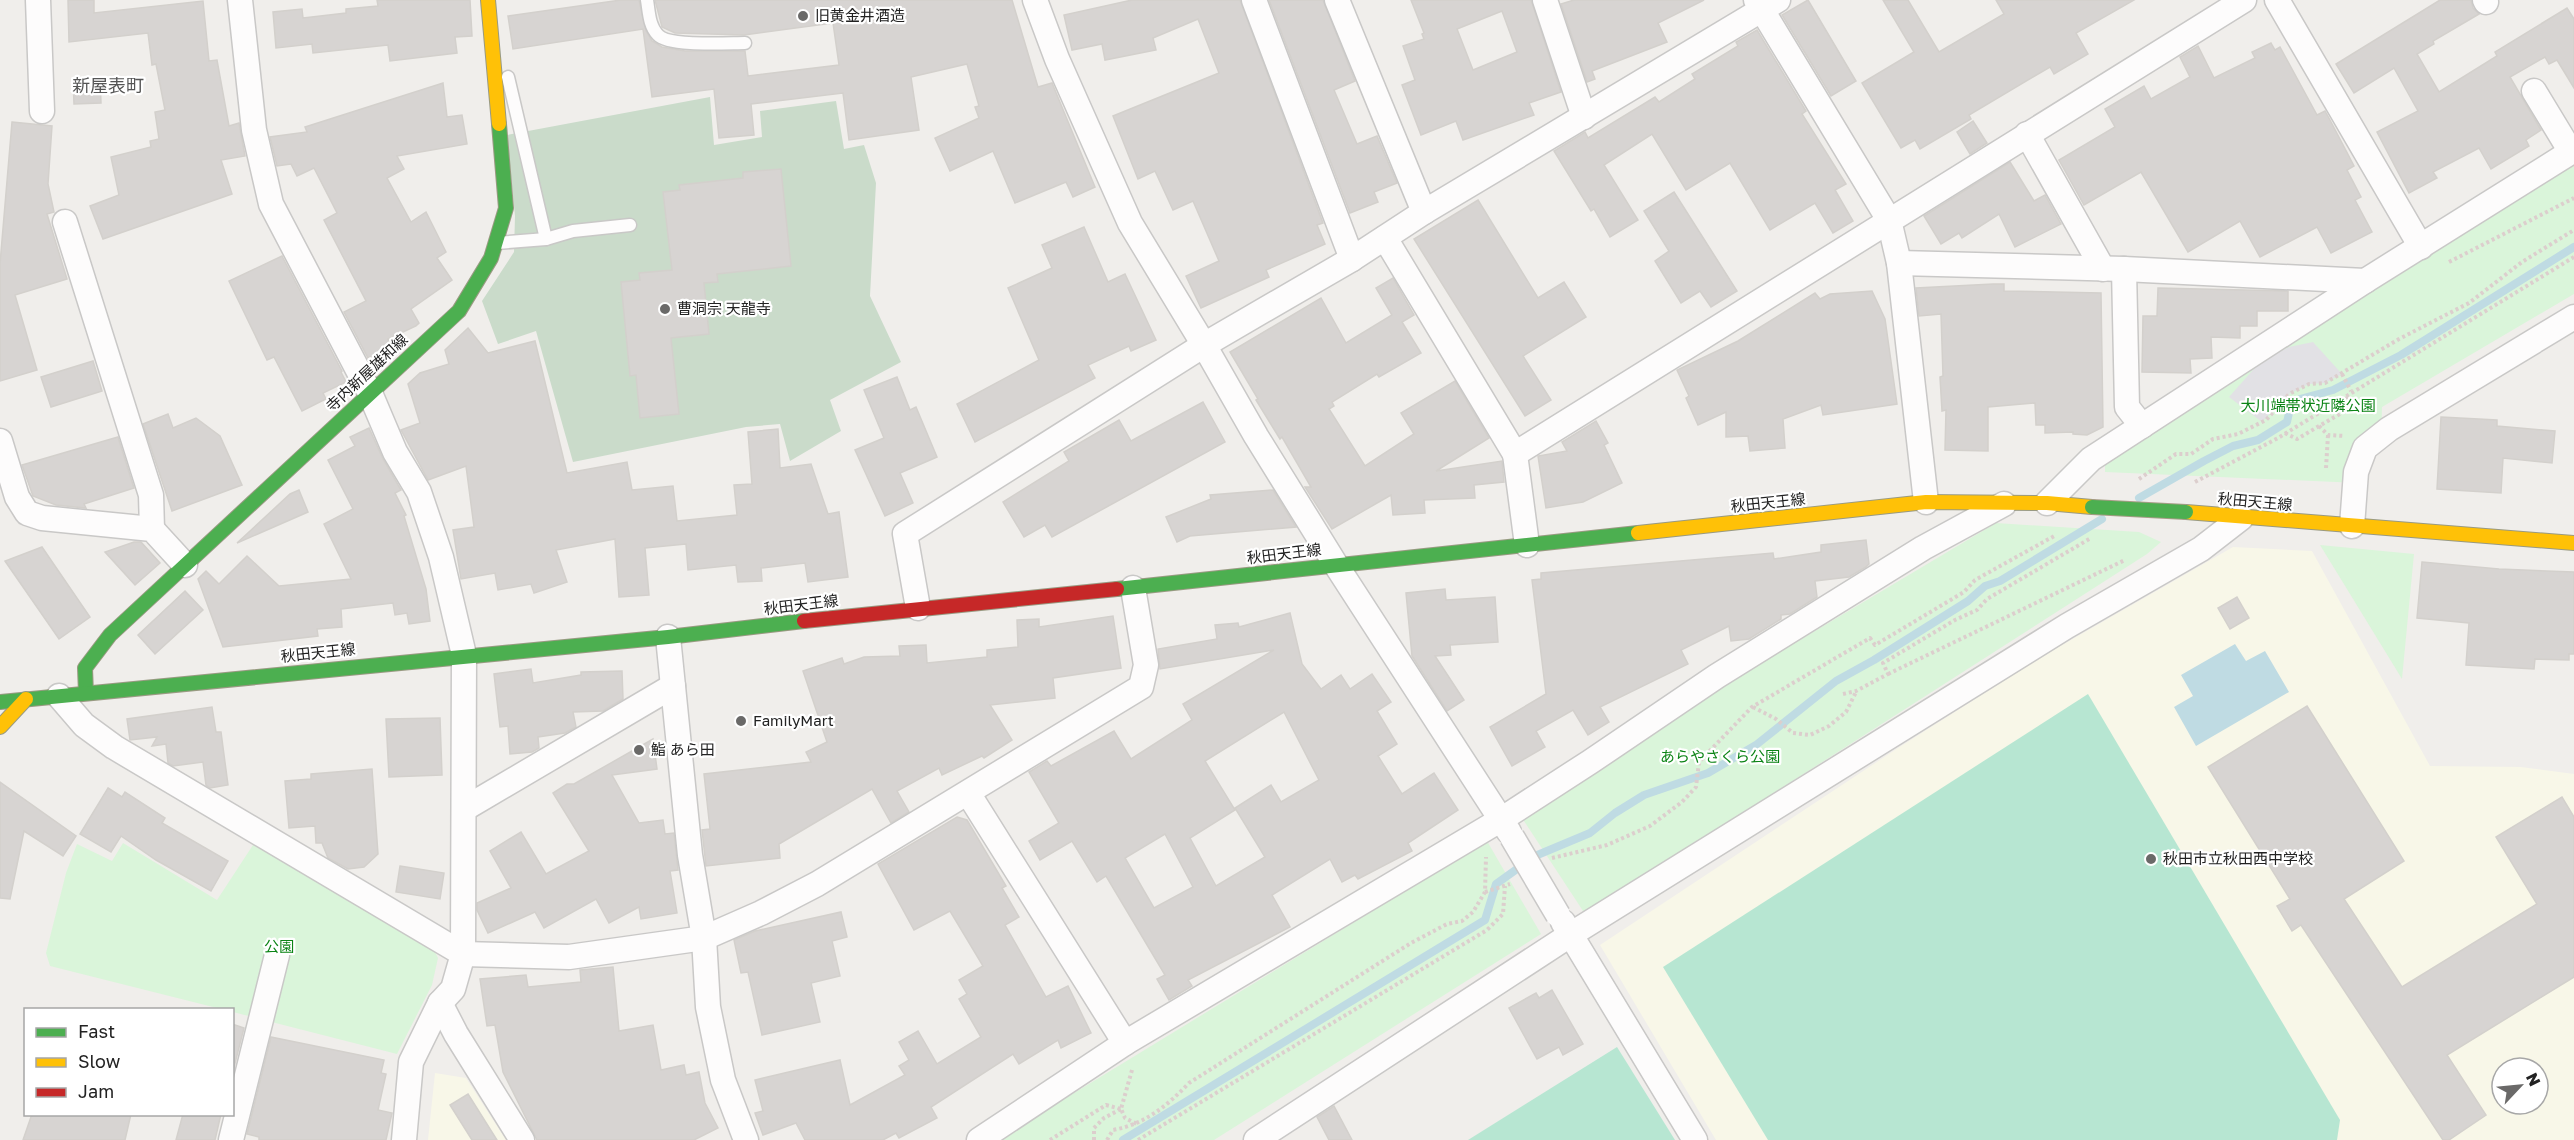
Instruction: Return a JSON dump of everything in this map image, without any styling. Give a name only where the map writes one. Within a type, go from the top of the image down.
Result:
[{"type":"main road","name":"寺内新屋雄和線","points":[[86,693],[85,668],[110,635],[459,311],[491,258],[506,208],[488,0]]},
{"type":"main road","name":"秋田天王線","points":[[0,702],[464,655],[668,637],[918,608],[1133,588],[1926,502],[2046,503],[2574,543]]},
{"type":"main road","points":[[0,727],[26,699]]},
{"type":"street","points":[[38,0],[42,111]]},
{"type":"street","points":[[240,0],[254,130],[271,204],[370,393],[395,452],[419,492],[441,558],[464,655],[463,954],[453,989],[440,1003],[411,1062],[404,1140]]},
{"type":"street","points":[[1035,0],[1057,59],[1130,223],[1256,436],[1336,565],[1507,828],[1695,1140]]},
{"type":"street","points":[[1254,0],[1352,259]]},
{"type":"street","points":[[1337,0],[1424,212]]},
{"type":"street","points":[[1545,0],[1584,117]]},
{"type":"street","points":[[1515,454],[2244,0]]},
{"type":"street","points":[[2277,0],[2421,246]]},
{"type":"street","points":[[918,608],[905,534],[1204,345],[1352,259],[1424,212],[1584,117],[1765,4],[1889,220],[1899,263],[1926,502]]},
{"type":"street","points":[[2046,503],[2091,459],[2365,281],[2572,151],[2534,91]]},
{"type":"street","points":[[2026,134],[2114,269],[2127,407],[2142,426]]},
{"type":"street","points":[[65,222],[151,495],[152,529],[185,565]]},
{"type":"street","points":[[1384,238],[1515,454],[1527,545]]},
{"type":"street","points":[[1899,263],[2114,269],[2365,281]]},
{"type":"street","points":[[2352,526],[2356,472],[2365,448],[2389,429],[2574,318]]},
{"type":"street","points":[[0,441],[17,497],[27,513],[42,518],[152,529]]},
{"type":"street","points":[[979,1140],[1130,1054],[1507,828],[1590,762],[1717,676],[1923,548],[2006,503]]},
{"type":"street","points":[[1256,1140],[1564,925],[2067,626],[2201,549],[2241,518]]},
{"type":"street","points":[[59,696],[84,725],[114,747],[463,954],[569,957],[704,938],[761,913],[817,884],[1141,687],[1146,665],[1133,588]]},
{"type":"street","points":[[668,637],[690,855],[704,938],[708,1007],[723,1080],[746,1140]]},
{"type":"street","points":[[464,809],[673,686]]},
{"type":"street","points":[[0,688],[26,699]]},
{"type":"street","points":[[968,793],[1130,1054]]},
{"type":"street","points":[[231,1140],[277,955]]},
{"type":"street","points":[[440,1003],[456,1034],[522,1140]]},
{"type":"lane","points":[[647,0],[650,21],[659,36],[671,42],[745,43]]},
{"type":"lane","points":[[490,24],[512,89],[546,239]]},
{"type":"lane","points":[[496,243],[546,239],[573,231],[630,225]]},
{"type":"path","points":[[2449,261],[2574,198]]},
{"type":"path","points":[[2138,481],[2176,454],[2191,454],[2213,439],[2238,434],[2266,420],[2289,394],[2309,384],[2325,383],[2399,339],[2469,303],[2522,262],[2574,230]]},
{"type":"path","points":[[2186,487],[2285,433],[2574,258]]},
{"type":"path","points":[[2342,374],[2352,391]]},
{"type":"path","points":[[2285,433],[2296,439],[2350,408],[2345,396]]},
{"type":"path","points":[[2319,426],[2328,435],[2354,437]]},
{"type":"path","points":[[2325,468],[2328,435]]},
{"type":"path","points":[[1547,862],[1557,856],[1607,845],[1650,826],[1682,802],[1696,787],[1699,762],[1752,707],[1870,638],[1875,645],[1964,592],[1975,580],[2061,532]]},
{"type":"path","points":[[1888,674],[1883,663],[1955,620],[1977,610],[1987,599],[2094,536]]},
{"type":"path","points":[[1844,694],[1856,691],[2134,556]]},
{"type":"path","points":[[1752,707],[1776,719],[1792,734],[1810,735],[1828,726],[1845,712],[1856,691]]},
{"type":"path","points":[[1107,1140],[1113,1130],[1137,1124],[1164,1108],[1190,1083],[1411,943],[1447,924],[1462,921],[1473,912],[1485,892],[1487,851]]},
{"type":"path","points":[[1485,892],[1516,880]]},
{"type":"path","points":[[1138,1140],[1486,930],[1503,914],[1505,886]]},
{"type":"path","points":[[1130,1054],[1121,1109],[1125,1118],[1137,1124]]},
{"type":"path","points":[[1050,1140],[1106,1105],[1121,1109]]},
{"type":"path","points":[[1094,1140],[1094,1128],[1104,1118],[1121,1109]]},
{"type":"shaded area","points":[[2313,342],[2342,374],[2325,383],[2309,384],[2289,394],[2262,422],[2229,397],[2260,362],[2289,347]]},
{"type":"shaded area","name":"秋田市立秋田西中学校","points":[[2233,547],[2312,551],[2430,766],[2521,767],[2574,774],[2574,1140],[1716,1140],[1600,945],[1898,748],[2043,656]]},
{"type":"shaded area","points":[[435,1073],[466,1078],[506,1140],[428,1140]]},
{"type":"green space","points":[[710,97],[714,145],[762,137],[760,111],[836,101],[844,149],[864,145],[876,183],[870,296],[901,362],[830,400],[841,431],[790,461],[780,424],[746,427],[573,462],[536,331],[498,344],[482,301],[514,252],[515,216],[507,135]]},
{"type":"green space","name":"大川端帯状近隣公園","points":[[2574,150],[2574,294],[2382,407],[2381,444],[2358,483],[2105,472],[2105,459]]},
{"type":"green space","name":"あらやさくら公園","points":[[1996,523],[2139,532],[2161,542],[2147,554],[1585,914],[1520,815],[1704,697]]},
{"type":"green space","points":[[2320,545],[2414,554],[2402,679]]},
{"type":"green space","points":[[2088,694],[2340,1120],[2337,1140],[1768,1140],[1663,967]]},
{"type":"green space","points":[[1487,841],[1541,934],[1214,1140],[997,1140]]},
{"type":"green space","name":"公園","points":[[123,843],[217,900],[253,845],[430,942],[438,958],[432,985],[397,1054],[234,1012],[234,1008],[217,1008],[50,966],[46,953],[66,873],[77,844],[112,861]]},
{"type":"green space","points":[[1617,1047],[1675,1140],[1468,1140]]},
{"type":"water","points":[[2235,644],[2246,661],[2265,651],[2289,692],[2196,746],[2174,707],[2193,696],[2181,675]]},
{"type":"building","points":[[68,0],[94,0],[94,13],[203,1],[209,61],[217,60],[229,126],[239,123],[245,156],[221,160],[232,194],[103,239],[90,206],[119,195],[111,157],[151,147],[150,141],[159,139],[155,112],[165,110],[156,64],[152,65],[148,33],[69,42]]},
{"type":"building","points":[[377,0],[470,0],[472,36],[455,37],[457,53],[390,61],[388,45],[313,53],[312,44],[276,48],[273,12],[302,9],[303,18],[346,13],[346,9],[378,6]]},
{"type":"building","points":[[621,0],[639,0],[646,31],[652,41],[662,47],[685,51],[745,51],[748,76],[839,65],[833,23],[744,35],[675,33],[662,27],[655,0],[1012,0],[1038,87],[1052,83],[1095,187],[1073,197],[1066,182],[1015,203],[993,151],[950,171],[935,138],[979,118],[975,107],[979,106],[967,64],[911,77],[919,130],[849,140],[843,93],[751,104],[754,135],[719,138],[714,89],[652,97],[643,29],[513,49],[508,16]]},
{"type":"building","points":[[1132,0],[1240,0],[1323,223],[1317,225],[1325,244],[1266,270],[1269,277],[1201,308],[1186,276],[1219,261],[1193,201],[1173,210],[1155,171],[1138,179],[1113,116],[1219,73],[1198,19],[1153,38],[1156,50],[1105,60],[1102,44],[1072,50],[1064,15]]},
{"type":"building","points":[[1269,0],[1323,0],[1355,81],[1334,90],[1357,144],[1377,136],[1397,183],[1374,192],[1378,202],[1350,213]]},
{"type":"building","points":[[1411,0],[1531,0],[1561,92],[1529,103],[1534,115],[1463,140],[1456,121],[1421,135],[1402,85],[1415,80],[1403,46],[1424,39],[1422,34],[1424,33]],"holes":[[[1502,11],[1517,52],[1473,70],[1457,29]]]},
{"type":"building","points":[[1574,0],[1704,0],[1658,23],[1667,42],[1592,71],[1595,79],[1587,82],[1561,4]]},
{"type":"building","points":[[1808,0],[1856,81],[1831,96],[1782,15]]},
{"type":"building","points":[[1883,0],[1908,0],[1939,52],[2004,14],[1996,0],[2134,0],[2076,33],[2088,54],[2054,74],[2050,67],[1969,115],[1971,119],[1920,149],[1915,140],[1901,148],[1862,83],[1914,52]]},
{"type":"building","points":[[2440,0],[2471,0],[2473,8],[2479,14],[2433,41],[2434,44],[2417,54],[2439,92],[2497,56],[2495,52],[2567,8],[2574,19],[2574,88],[2557,60],[2549,64],[2545,57],[2510,77],[2541,130],[2526,140],[2529,146],[2491,169],[2479,148],[2433,172],[2437,178],[2409,193],[2377,132],[2418,111],[2394,68],[2354,93],[2336,64]]},
{"type":"building","points":[[1757,30],[1806,111],[1802,114],[1846,184],[1835,190],[1853,221],[1833,233],[1815,203],[1770,230],[1730,163],[1686,190],[1652,134],[1604,165],[1638,220],[1610,237],[1594,209],[1591,211],[1554,151],[1585,132],[1588,138],[1655,97],[1659,102],[1695,79],[1692,74],[1738,46],[1736,42]]},
{"type":"building","points":[[2271,43],[2275,50],[2280,47],[2317,115],[2325,111],[2330,120],[2354,166],[2347,170],[2361,197],[2355,200],[2372,232],[2331,253],[2317,227],[2260,257],[2240,221],[2188,252],[2141,172],[2084,205],[2059,160],[2115,127],[2105,109],[2144,86],[2151,99],[2190,77],[2180,57],[2198,46],[2214,78],[2255,58],[2252,52]]},
{"type":"building","points":[[73,78],[100,78],[101,103],[74,104]]},
{"type":"building","points":[[443,83],[447,117],[462,115],[467,144],[397,156],[404,169],[387,178],[411,222],[426,212],[446,252],[437,258],[452,280],[411,309],[419,323],[416,326],[388,339],[392,347],[368,358],[344,312],[366,301],[324,220],[337,213],[314,168],[297,176],[291,164],[277,166],[270,137],[307,132],[305,127]]},
{"type":"building","points":[[1973,121],[1987,143],[1970,154],[1957,132]]},
{"type":"building","points":[[12,122],[52,126],[48,184],[54,212],[47,214],[67,279],[15,295],[37,370],[0,381],[0,264]]},
{"type":"building","points":[[2010,162],[2034,201],[2045,195],[2061,224],[2015,247],[1999,214],[1962,238],[1959,233],[1941,244],[1924,216]]},
{"type":"building","name":"曹洞宗 天龍寺","points":[[781,169],[791,266],[717,274],[718,282],[704,283],[709,334],[671,338],[679,414],[640,418],[636,375],[630,376],[621,282],[640,280],[639,273],[672,270],[663,192],[680,190],[679,185],[743,178],[743,172]]},
{"type":"building","points":[[1674,192],[1737,291],[1711,307],[1700,291],[1681,303],[1655,261],[1669,251],[1644,211]]},
{"type":"building","points":[[1478,200],[1538,298],[1564,282],[1586,317],[1523,356],[1551,400],[1525,416],[1414,239]]},
{"type":"building","points":[[1084,227],[1108,282],[1125,274],[1156,340],[1131,351],[1129,346],[1088,365],[1095,378],[975,442],[957,404],[1039,360],[1008,288],[1052,268],[1042,245]]},
{"type":"building","points":[[282,256],[346,382],[323,393],[326,399],[302,411],[274,357],[267,360],[229,281]]},
{"type":"building","points":[[1393,278],[1414,315],[1402,322],[1421,353],[1379,377],[1377,374],[1332,402],[1334,406],[1329,409],[1365,466],[1414,434],[1401,413],[1455,381],[1489,438],[1436,471],[1502,461],[1504,482],[1474,485],[1475,498],[1424,500],[1425,513],[1393,515],[1391,495],[1332,529],[1305,487],[1311,487],[1282,437],[1280,439],[1256,400],[1258,399],[1230,352],[1321,298],[1346,343],[1392,315],[1376,288]]},
{"type":"building","points":[[2004,284],[2004,291],[2101,293],[2103,427],[2087,435],[2073,434],[2073,432],[2045,433],[2045,425],[2036,425],[2035,403],[1988,407],[1988,451],[1945,450],[1946,410],[1942,411],[1940,377],[1943,376],[1941,314],[1919,316],[1916,288]]},
{"type":"building","points":[[2158,288],[2288,291],[2288,311],[2257,311],[2257,326],[2240,326],[2240,338],[2211,337],[2212,358],[2190,359],[2191,373],[2142,372],[2143,316],[2157,316]]},
{"type":"building","points":[[1872,291],[1885,319],[1897,404],[1823,415],[1821,405],[1783,419],[1785,448],[1750,451],[1748,436],[1726,437],[1726,412],[1698,425],[1686,398],[1689,396],[1677,370],[1738,341],[1815,293],[1820,299],[1830,294]]},
{"type":"building","points":[[468,328],[488,353],[535,341],[567,473],[627,462],[632,490],[673,486],[677,521],[737,515],[734,485],[752,484],[748,432],[778,429],[780,468],[811,464],[828,514],[839,512],[848,577],[808,582],[805,563],[761,568],[762,581],[738,582],[736,565],[688,570],[686,544],[645,548],[649,595],[619,597],[615,539],[556,550],[567,582],[534,593],[531,584],[498,590],[495,573],[461,579],[453,530],[474,527],[466,466],[428,480],[401,430],[420,423],[408,384],[420,373],[449,364],[445,350]]},
{"type":"building","points":[[93,361],[102,391],[51,407],[41,377]]},
{"type":"building","points":[[897,377],[910,410],[916,407],[937,457],[900,473],[913,503],[885,516],[855,450],[884,438],[864,390]]},
{"type":"building","points":[[1203,402],[1225,442],[1052,537],[1045,525],[1024,537],[1003,502],[1069,461],[1064,452],[1119,420],[1131,441]]},
{"type":"building","points":[[168,414],[173,428],[196,418],[220,436],[242,485],[172,511],[143,424]]},
{"type":"building","points":[[2441,417],[2497,420],[2497,426],[2555,431],[2552,463],[2503,458],[2501,493],[2437,489]]},
{"type":"building","points":[[1596,421],[1608,443],[1604,445],[1622,483],[1583,502],[1546,508],[1538,456],[1567,451],[1562,442]]},
{"type":"building","points":[[369,428],[401,490],[395,493],[406,515],[404,516],[426,589],[430,621],[409,624],[407,613],[395,615],[393,603],[341,609],[342,627],[317,629],[318,636],[223,647],[198,579],[206,571],[219,584],[247,556],[279,586],[351,579],[324,524],[353,509],[328,460],[355,446],[350,437]]},
{"type":"building","points":[[118,437],[134,488],[84,504],[86,508],[56,505],[33,496],[22,465]]},
{"type":"building","points":[[299,490],[308,512],[237,543],[290,494]]},
{"type":"building","points":[[1273,490],[1296,527],[1190,536],[1177,542],[1166,517],[1211,499],[1210,495]]},
{"type":"building","points":[[1866,540],[1869,564],[1866,567],[1849,577],[1815,581],[1817,597],[1790,614],[1781,615],[1781,619],[1749,639],[1731,641],[1729,626],[1681,650],[1688,664],[1600,707],[1609,722],[1588,735],[1573,710],[1536,731],[1545,747],[1512,766],[1490,727],[1546,694],[1532,580],[1541,579],[1541,573],[1773,553],[1774,559],[1821,552],[1821,545]]},
{"type":"building","points":[[134,542],[141,542],[160,563],[135,585],[105,552]]},
{"type":"building","points":[[42,547],[90,617],[59,639],[5,561]]},
{"type":"building","points":[[2422,562],[2499,569],[2574,572],[2574,654],[2569,654],[2569,660],[2535,659],[2534,669],[2466,665],[2469,623],[2417,618]]},
{"type":"building","points":[[1445,589],[1446,600],[1495,597],[1498,642],[1450,645],[1451,655],[1435,656],[1464,700],[1447,711],[1412,656],[1406,593]]},
{"type":"building","points":[[185,591],[203,610],[155,654],[138,635]]},
{"type":"building","points":[[2237,597],[2249,618],[2230,629],[2218,608]]},
{"type":"building","points":[[1290,613],[1302,664],[1321,689],[1341,675],[1350,689],[1372,674],[1391,702],[1377,711],[1397,744],[1378,756],[1402,794],[1434,773],[1458,810],[1408,843],[1412,851],[1358,879],[1355,875],[1342,882],[1330,859],[1272,895],[1290,927],[1188,980],[1192,986],[1169,1000],[1157,979],[1165,975],[1106,876],[1097,882],[1072,841],[1040,860],[1029,841],[1059,823],[1029,772],[1047,761],[1051,766],[1114,731],[1131,759],[1192,720],[1183,704],[1274,650],[1160,669],[1158,649],[1217,639],[1215,625],[1238,623],[1239,627]],"holes":[[[1284,712],[1319,780],[1281,802],[1271,785],[1235,808],[1265,857],[1216,886],[1190,838],[1235,810],[1205,761]],[[1165,834],[1193,887],[1154,908],[1125,858]]]},
{"type":"building","points":[[1113,616],[1121,668],[1053,678],[1055,698],[990,705],[1012,740],[984,758],[982,756],[942,775],[939,768],[897,791],[909,812],[891,823],[872,789],[779,844],[780,858],[706,866],[702,830],[710,829],[704,774],[811,762],[806,752],[827,742],[803,671],[842,658],[844,664],[864,657],[900,656],[899,646],[926,645],[927,663],[987,657],[987,650],[1018,647],[1017,620],[1039,619],[1039,627]]},
{"type":"building","points":[[531,669],[533,683],[581,675],[581,672],[622,671],[623,699],[603,711],[573,712],[576,727],[565,733],[538,737],[539,748],[532,752],[510,754],[508,726],[500,727],[494,674]]},
{"type":"building","points":[[2307,706],[2404,861],[2344,899],[2402,987],[2537,904],[2496,837],[2562,797],[2574,817],[2574,977],[2447,1055],[2486,1115],[2449,1140],[2443,1140],[2301,925],[2292,931],[2277,906],[2290,899],[2208,767]]},
{"type":"building","points":[[212,707],[216,732],[221,732],[228,785],[210,788],[206,785],[203,762],[173,766],[168,763],[166,744],[152,746],[157,737],[130,740],[127,719]]},
{"type":"building","points":[[440,718],[442,775],[389,777],[386,719]]},
{"type":"building","points":[[653,739],[657,769],[612,775],[639,823],[663,820],[665,834],[674,833],[678,870],[670,871],[677,913],[641,919],[639,907],[609,923],[596,899],[544,928],[535,912],[488,933],[477,910],[477,903],[511,888],[490,851],[521,832],[546,874],[589,851],[553,793],[567,784],[574,784]]},
{"type":"building","points":[[372,769],[378,854],[364,867],[348,869],[328,858],[322,843],[316,843],[315,826],[289,828],[285,781],[311,779],[311,774]]},
{"type":"building","points":[[0,782],[76,836],[63,856],[24,831],[10,899],[0,898]]},
{"type":"building","points":[[108,788],[122,797],[125,792],[165,818],[162,823],[228,861],[211,891],[156,860],[121,836],[111,852],[80,834]]},
{"type":"building","points":[[957,817],[967,820],[1006,886],[1002,888],[1019,917],[1005,925],[1046,997],[1068,986],[1091,1033],[1061,1048],[1058,1040],[1019,1064],[1013,1054],[931,1107],[937,1118],[899,1138],[896,1133],[883,1140],[805,1140],[796,1123],[763,1135],[755,1113],[763,1111],[755,1080],[840,1060],[850,1105],[905,1075],[899,1066],[909,1060],[899,1042],[918,1031],[937,1064],[981,1037],[959,999],[967,994],[959,980],[983,966],[950,911],[914,930],[878,864]]},
{"type":"building","points":[[400,866],[444,873],[440,899],[396,892]]},
{"type":"building","points":[[841,912],[847,937],[832,941],[840,976],[811,983],[820,1022],[762,1035],[748,972],[741,973],[734,940],[755,931]]},
{"type":"building","points":[[613,967],[619,1031],[653,1025],[661,1070],[684,1065],[686,1075],[699,1072],[705,1103],[718,1128],[694,1140],[537,1140],[503,1072],[495,1025],[487,1026],[480,979],[526,975],[528,987],[581,982],[580,970]]},
{"type":"building","points":[[1552,990],[1583,1044],[1563,1055],[1559,1047],[1537,1059],[1509,1008],[1536,993],[1539,998]]},
{"type":"building","points":[[234,1025],[244,1028],[234,1067]]},
{"type":"building","points":[[271,1037],[384,1060],[381,1073],[386,1074],[378,1110],[392,1113],[386,1140],[259,1140],[259,1137],[247,1134]]},
{"type":"building","points":[[468,1094],[497,1140],[472,1140],[450,1105]]},
{"type":"building","points":[[1334,1106],[1352,1140],[1329,1140],[1317,1117]]},
{"type":"building","points":[[31,1116],[131,1116],[125,1140],[23,1140]]},
{"type":"building","points":[[182,1116],[221,1116],[215,1140],[176,1140]]},
{"type":"waterway","points":[[2139,498],[2233,446],[2258,440],[2287,422],[2289,413],[2300,399],[2333,390],[2401,355],[2574,247]]},
{"type":"waterway","points":[[1123,1140],[1485,920],[1496,884],[1535,856],[1590,833],[1615,813],[1644,795],[1708,773],[1756,745],[1836,681],[1968,601],[1985,586],[2000,581],[2102,519]]},
{"type":"traffic: fast","points":[[86,693],[85,668],[110,635],[459,311],[491,258],[506,208],[499,124]]},
{"type":"traffic: fast","points":[[2092,507],[2186,512]]},
{"type":"traffic: fast","points":[[1117,589],[1638,533]]},
{"type":"traffic: fast","points":[[0,702],[668,637],[804,621]]},
{"type":"traffic: slow","points":[[488,0],[499,124]]},
{"type":"traffic: slow","points":[[1638,533],[1926,502],[2047,503],[2092,507]]},
{"type":"traffic: slow","points":[[2186,512],[2574,543]]},
{"type":"traffic: slow","points":[[0,727],[26,699]]},
{"type":"traffic: jam","points":[[804,621],[1117,589]]},
{"type":"place","name":"旧黄金井酒造","points":[[803,16]]},
{"type":"place","name":"曹洞宗 天龍寺","points":[[665,309]]},
{"type":"place","name":"FamilyMart","points":[[741,721]]},
{"type":"place","name":"鮨 あら田","points":[[639,750]]},
{"type":"place","name":"秋田市立秋田西中学校","points":[[2151,859]]},
{"type":"district","name":"新屋表町","points":[[108,86]]}]
